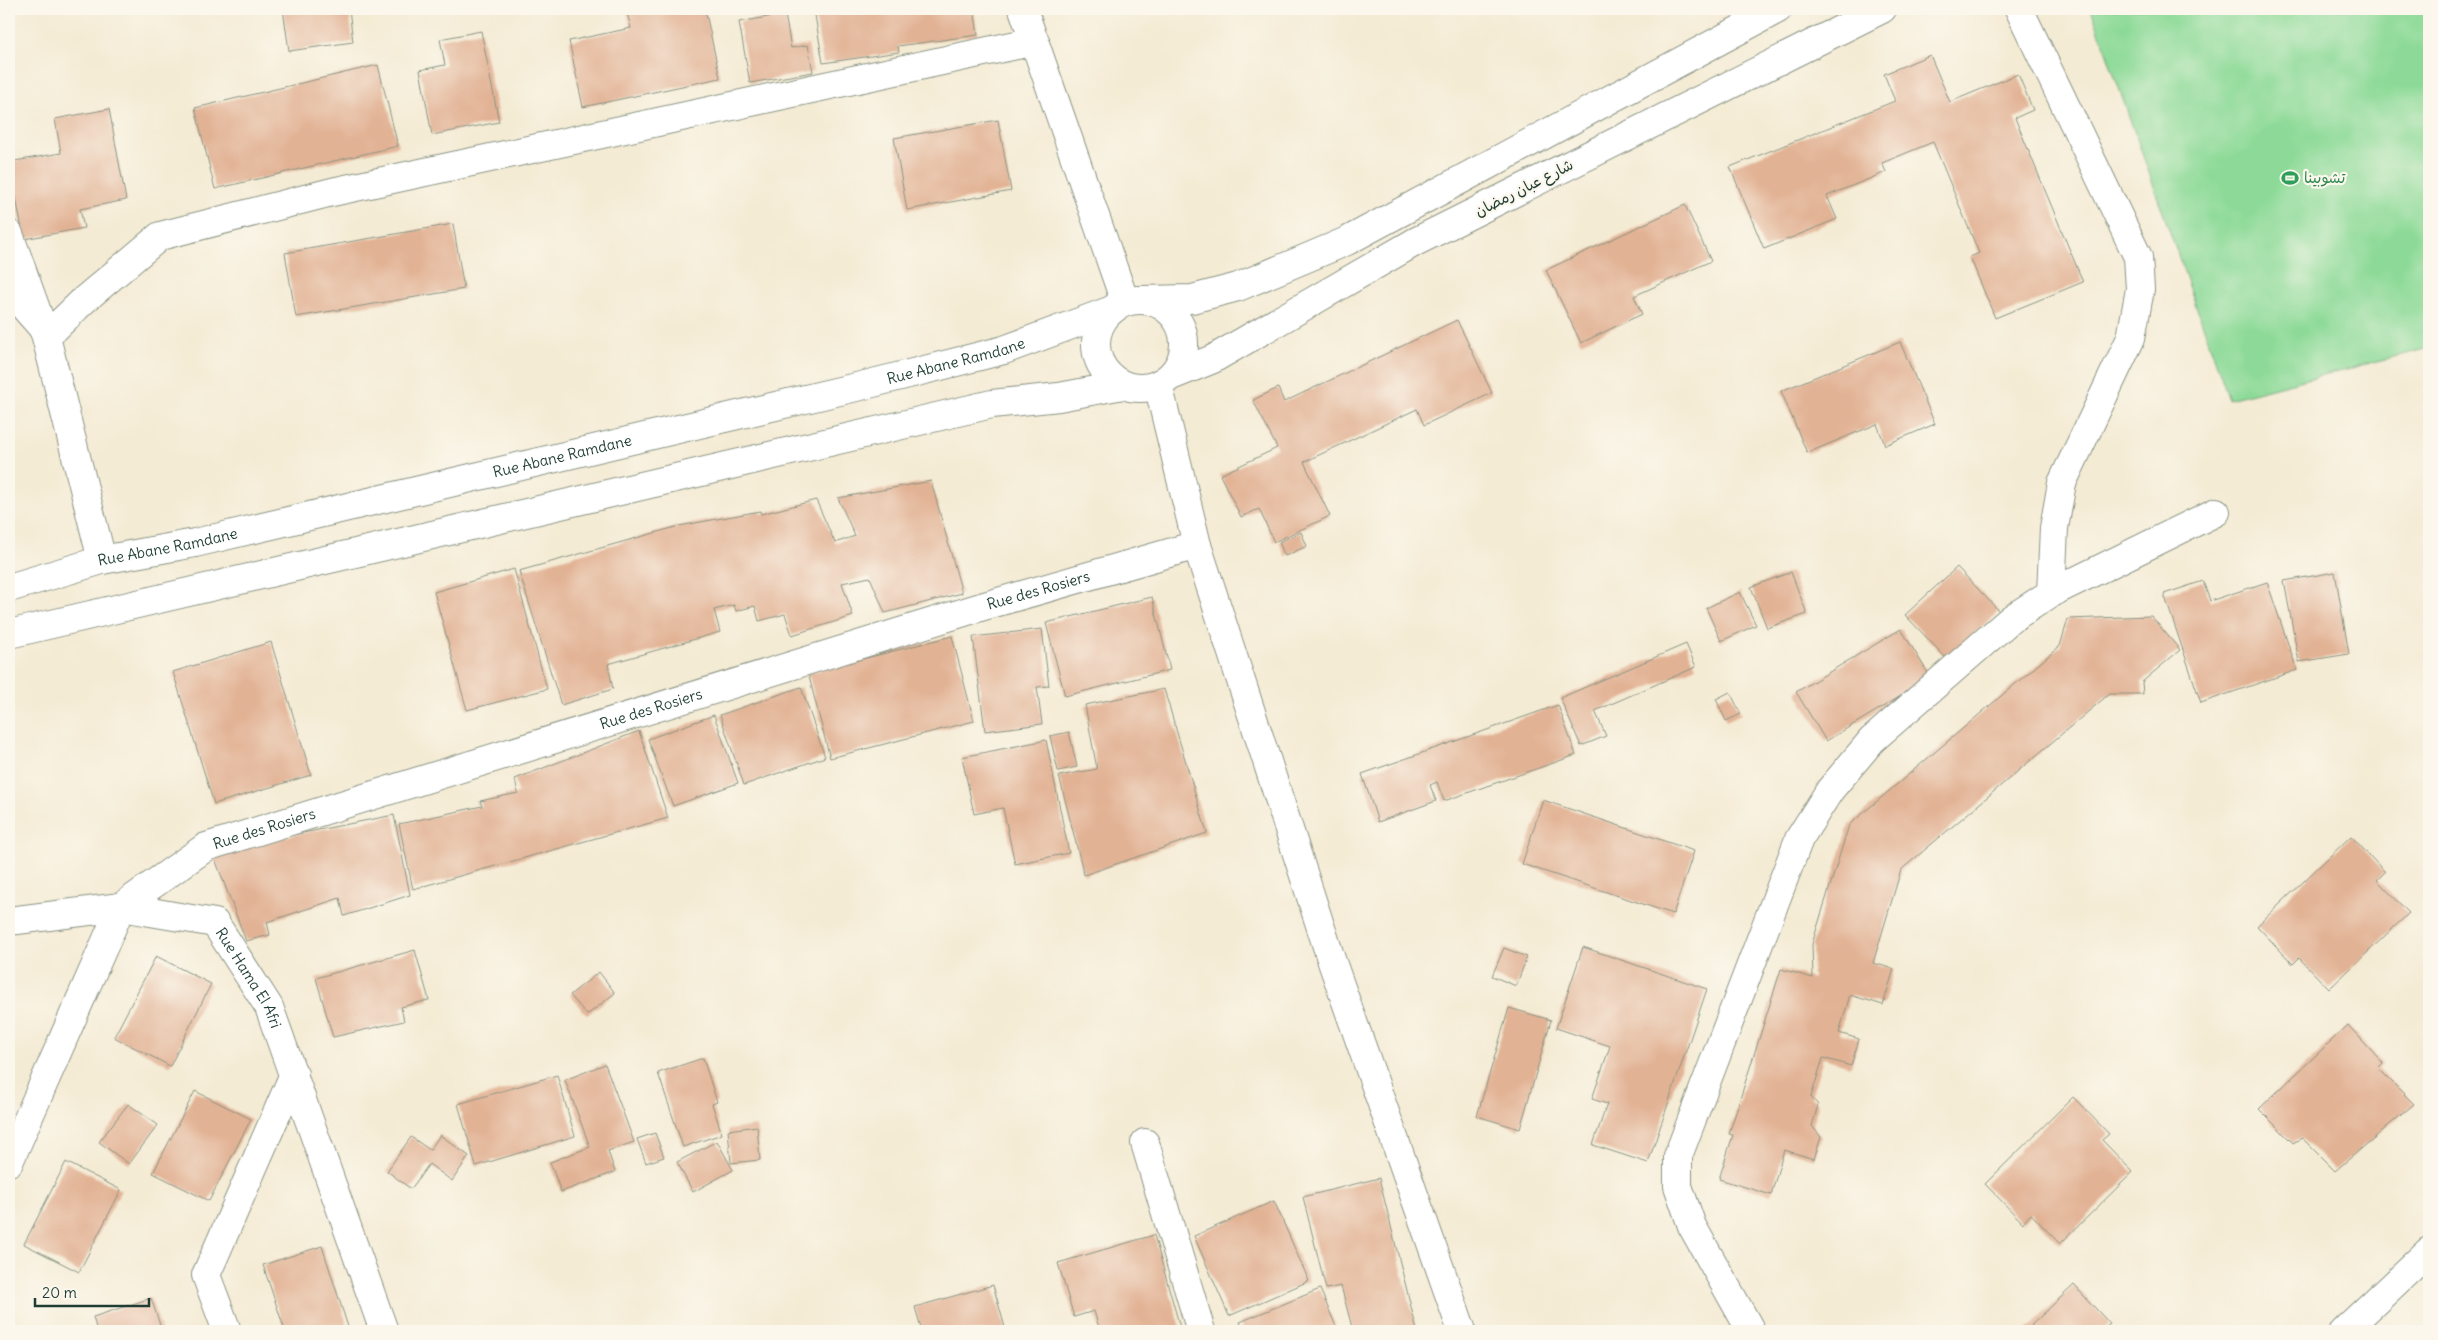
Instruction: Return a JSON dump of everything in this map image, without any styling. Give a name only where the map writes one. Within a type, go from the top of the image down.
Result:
[{"type":"street","points":[[1023,9],[1126,304]]},
{"type":"street","points":[[1123,385],[1110,376],[1101,364],[1096,350],[1096,336],[1102,322],[1126,304],[1192,299],[1238,287],[1347,241],[1778,9]]},
{"type":"street","name":"شارع عبان رمضان","points":[[1164,380],[1213,359],[1415,242],[1882,9]]},
{"type":"street","points":[[2019,9],[2138,257],[2140,289],[2130,338],[2062,483],[2054,528],[2051,593]]},
{"type":"street","points":[[46,338],[84,300],[160,236],[332,192],[1035,41]]},
{"type":"street","points":[[9,234],[46,338],[102,560]]},
{"type":"street","points":[[9,634],[983,406],[1059,397],[1123,385],[1138,388],[1164,380],[1180,363],[1184,349],[1183,333],[1179,322],[1169,310],[1155,302],[1126,304]]},
{"type":"street","name":"Rue Abane Ramdane","points":[[9,588],[102,560],[195,543],[865,385],[1004,350],[1126,304]]},
{"type":"street","points":[[1164,380],[1197,545],[1332,962],[1462,1331]]},
{"type":"street","points":[[1751,1331],[1692,1226],[1678,1186],[1678,1156],[1799,839],[1830,790],[1872,740],[2011,620],[2051,593],[2216,512]]},
{"type":"street","name":"Rue des Rosiers","points":[[121,907],[206,847],[984,606],[1197,545]]},
{"type":"street","points":[[9,921],[121,907]]},
{"type":"street","points":[[9,1162],[121,907]]},
{"type":"street","name":"Rue Hama El Afri","points":[[121,907],[215,923],[269,1006],[384,1331]]},
{"type":"street","points":[[227,1331],[206,1275],[294,1074]]},
{"type":"street","points":[[1145,1143],[1201,1331]]},
{"type":"street","points":[[2344,1331],[2429,1251]]},
{"type":"lane","points":[[9,296],[46,338]]},
{"type":"green space","name":"تشوبينا","points":[[2091,9],[2429,9],[2429,348],[2229,399]]},
{"type":"building","points":[[283,9],[349,9],[353,42],[289,51]]},
{"type":"building","points":[[626,9],[705,9],[720,78],[583,107],[569,41],[631,28]]},
{"type":"building","points":[[814,9],[974,9],[978,35],[898,46],[899,52],[823,63]]},
{"type":"building","points":[[785,14],[791,48],[808,45],[813,72],[750,83],[739,22]]},
{"type":"building","points":[[481,31],[499,122],[432,135],[420,70],[445,65],[440,39]]},
{"type":"building","points":[[1930,55],[1950,102],[2018,74],[2033,110],[2015,118],[2083,282],[1995,318],[1970,257],[1979,253],[1933,142],[1882,163],[1886,172],[1827,196],[1837,219],[1764,249],[1730,167],[1895,101],[1884,74]]},
{"type":"building","points":[[378,65],[398,146],[215,189],[195,108]]},
{"type":"building","points":[[109,109],[126,200],[80,209],[84,228],[24,239],[9,162],[61,153],[55,119]]},
{"type":"building","points":[[998,120],[1011,191],[907,210],[894,138]]},
{"type":"building","points":[[1685,205],[1711,261],[1634,296],[1642,314],[1581,343],[1546,270]]},
{"type":"building","points":[[453,224],[464,289],[296,317],[285,253]]},
{"type":"building","points":[[1457,320],[1492,393],[1424,425],[1417,409],[1304,462],[1330,516],[1274,542],[1259,509],[1241,517],[1220,475],[1277,448],[1253,400],[1278,388],[1284,402]]},
{"type":"building","points":[[1900,342],[1935,424],[1885,445],[1877,424],[1807,453],[1781,391]]},
{"type":"building","points":[[931,481],[962,593],[885,613],[870,577],[842,583],[853,616],[792,635],[785,614],[759,621],[755,606],[736,611],[734,605],[714,610],[720,632],[608,664],[613,689],[561,705],[519,571],[679,526],[760,511],[761,514],[816,500],[835,543],[855,536],[838,498]]},
{"type":"building","points":[[1301,532],[1307,546],[1285,556],[1279,542]]},
{"type":"building","points":[[1957,567],[1999,611],[1947,659],[1905,615]]},
{"type":"building","points":[[514,569],[547,689],[467,710],[434,592]]},
{"type":"building","points":[[1791,572],[1807,614],[1767,628],[1751,587]]},
{"type":"building","points":[[2335,572],[2349,654],[2299,662],[2284,581]]},
{"type":"building","points":[[2203,581],[2210,601],[2267,582],[2297,670],[2201,703],[2164,594]]},
{"type":"building","points":[[1740,592],[1756,625],[1721,641],[1706,608]]},
{"type":"building","points":[[1152,597],[1170,670],[1065,696],[1046,623]]},
{"type":"building","points":[[2151,616],[2180,650],[2142,682],[2143,694],[2109,694],[1901,870],[1873,963],[1894,969],[1883,1005],[1850,995],[1839,1033],[1859,1039],[1851,1066],[1823,1058],[1811,1097],[1818,1105],[1812,1126],[1821,1137],[1814,1159],[1784,1150],[1771,1195],[1719,1179],[1733,1135],[1729,1134],[1781,969],[1813,978],[1812,944],[1849,825],[2060,646],[2068,619]]},
{"type":"building","points":[[1042,629],[1049,686],[1037,687],[1042,724],[985,731],[973,637]]},
{"type":"building","points":[[1901,629],[1931,678],[1826,741],[1796,692]]},
{"type":"building","points":[[952,636],[974,721],[830,758],[808,673]]},
{"type":"building","points":[[271,642],[311,775],[214,804],[173,672]]},
{"type":"building","points":[[1686,644],[1696,667],[1595,711],[1606,736],[1581,746],[1560,698]]},
{"type":"building","points":[[801,687],[825,757],[744,785],[720,715]]},
{"type":"building","points":[[1164,689],[1207,833],[1084,875],[1059,776],[1097,769],[1085,705]]},
{"type":"building","points":[[1730,692],[1741,714],[1726,721],[1716,699]]},
{"type":"building","points":[[1558,705],[1576,755],[1444,801],[1437,782],[1430,785],[1436,801],[1378,822],[1362,774]]},
{"type":"building","points":[[714,715],[738,783],[673,806],[648,739]]},
{"type":"building","points":[[639,731],[668,818],[413,889],[399,824],[482,806],[480,801],[518,793],[515,779]]},
{"type":"building","points":[[1069,732],[1077,767],[1058,771],[1050,736]]},
{"type":"building","points":[[1046,740],[1069,853],[1015,864],[1003,808],[974,814],[962,757]]},
{"type":"building","points":[[1543,800],[1694,851],[1673,914],[1522,864]]},
{"type":"building","points":[[394,815],[410,895],[344,916],[340,898],[267,922],[270,935],[246,941],[212,851]]},
{"type":"building","points":[[2351,836],[2385,872],[2377,880],[2409,913],[2329,989],[2299,958],[2293,964],[2257,926]]},
{"type":"building","points":[[1583,947],[1707,989],[1648,1163],[1593,1145],[1607,1104],[1592,1099],[1610,1046],[1556,1028]]},
{"type":"building","points":[[1504,948],[1527,957],[1516,986],[1492,976]]},
{"type":"building","points":[[415,950],[429,1000],[401,1007],[404,1021],[333,1037],[316,978]]},
{"type":"building","points":[[156,956],[211,984],[170,1066],[114,1037]]},
{"type":"building","points":[[599,972],[615,993],[587,1015],[570,995]]},
{"type":"building","points":[[1509,1008],[1551,1020],[1520,1129],[1477,1116]]},
{"type":"building","points":[[2348,1025],[2383,1063],[2378,1068],[2414,1104],[2335,1171],[2302,1138],[2293,1143],[2259,1109]]},
{"type":"building","points":[[703,1058],[717,1102],[712,1104],[722,1134],[683,1147],[658,1073]]},
{"type":"building","points":[[605,1064],[634,1142],[608,1151],[615,1172],[561,1192],[550,1162],[590,1147],[565,1080]]},
{"type":"building","points":[[557,1075],[575,1136],[476,1166],[458,1104]]},
{"type":"building","points":[[195,1091],[251,1119],[209,1201],[153,1173]]},
{"type":"building","points":[[2073,1097],[2109,1134],[2102,1140],[2133,1172],[2060,1244],[2031,1214],[2023,1223],[1985,1184]]},
{"type":"building","points":[[128,1104],[158,1125],[129,1164],[99,1142]]},
{"type":"building","points":[[757,1126],[760,1160],[731,1163],[728,1130]]},
{"type":"building","points":[[655,1133],[664,1157],[646,1163],[637,1139]]},
{"type":"building","points":[[440,1135],[469,1156],[452,1181],[429,1164],[411,1189],[387,1171],[411,1137],[430,1150]]},
{"type":"building","points":[[717,1141],[733,1170],[693,1192],[677,1162]]},
{"type":"building","points":[[66,1162],[121,1190],[79,1272],[24,1244]]},
{"type":"building","points":[[1379,1178],[1417,1331],[1353,1331],[1341,1286],[1326,1289],[1303,1197]]},
{"type":"building","points":[[1274,1201],[1309,1281],[1229,1316],[1194,1236]]},
{"type":"building","points":[[1154,1235],[1181,1331],[1100,1331],[1094,1311],[1074,1317],[1058,1263]]},
{"type":"building","points":[[322,1246],[349,1330],[285,1331],[263,1265]]},
{"type":"building","points":[[993,1285],[1006,1331],[922,1331],[915,1307]]},
{"type":"building","points":[[2074,1285],[2110,1324],[2105,1328],[2108,1331],[2025,1331]]},
{"type":"building","points":[[1320,1289],[1338,1331],[1244,1331],[1240,1322]]},
{"type":"building","points":[[151,1298],[162,1331],[97,1331],[93,1317]]},
{"type":"place","name":"تشوبينا","points":[[2290,178]]}]
